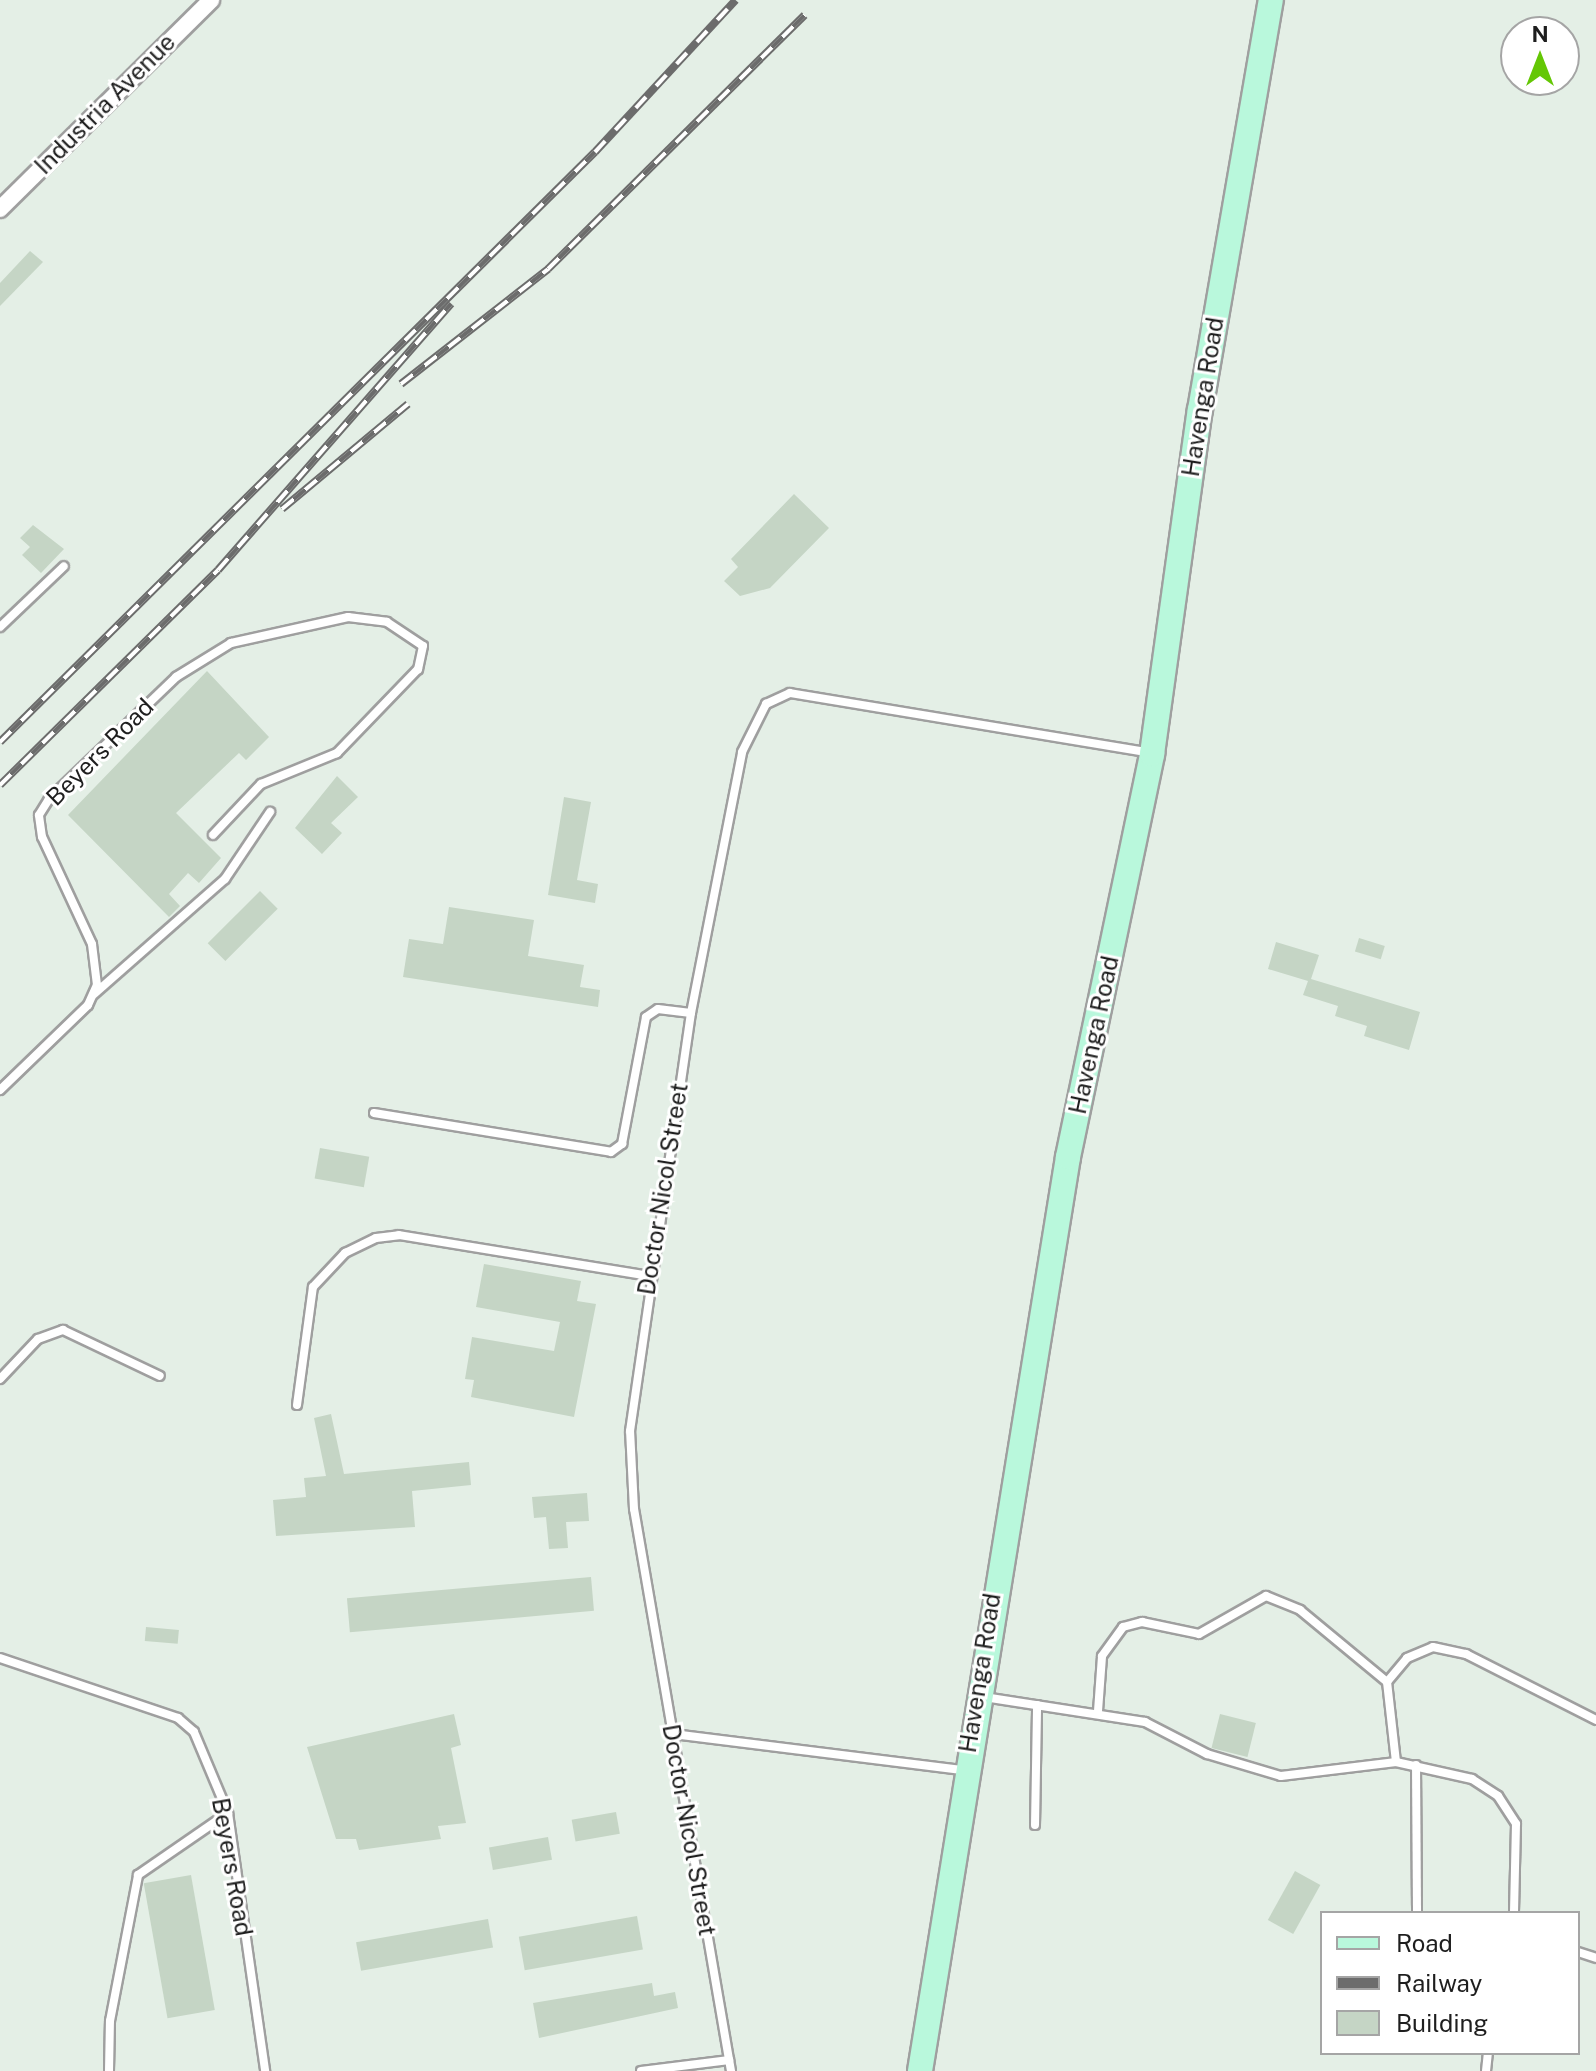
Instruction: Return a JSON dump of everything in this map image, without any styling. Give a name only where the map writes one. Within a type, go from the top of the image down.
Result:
[{"type":"street","name":"Industria Avenue","points":[[0,209],[211,0]]},
{"type":"street","name":"Havenga Road","points":[[920,2071],[975,1696],[1068,1157],[1152,754],[1200,410],[1271,0]]},
{"type":"lane","points":[[0,627],[64,566]]},
{"type":"lane","name":"Beyers Road","points":[[94,994],[92,944],[42,837],[39,815],[49,799],[176,677],[231,643],[348,617],[387,622],[417,640],[425,651],[418,669],[337,753],[261,784],[213,835]]},
{"type":"lane","name":"Doctor Nicol Street","points":[[731,2071],[631,1473],[649,1276],[691,1013],[742,752],[753,725],[778,697],[814,693],[1152,754]]},
{"type":"lane","points":[[0,1090],[94,994],[225,879],[270,812]]},
{"type":"lane","points":[[374,1113],[611,1152],[622,1144],[646,1017],[658,1009],[691,1013]]},
{"type":"lane","points":[[297,1405],[307,1298],[334,1262],[376,1238],[399,1235],[649,1276]]},
{"type":"lane","points":[[0,1379],[38,1339],[63,1330],[160,1376]]},
{"type":"lane","points":[[1098,1711],[1102,1656],[1123,1627],[1142,1622],[1199,1634],[1266,1596],[1300,1610],[1387,1682],[1396,1762]]},
{"type":"lane","points":[[1387,1682],[1407,1658],[1442,1648],[1596,1720]]},
{"type":"lane","name":"Beyers Road","points":[[0,1658],[178,1718],[203,1747],[228,1813],[265,2071]]},
{"type":"lane","points":[[975,1696],[1098,1711],[1281,1776],[1396,1762],[1472,1779],[1505,1805],[1519,1843],[1514,1911]]},
{"type":"lane","points":[[1035,1825],[1037,1705]]},
{"type":"lane","points":[[673,1734],[964,1770]]},
{"type":"lane","points":[[1416,1765],[1417,1911]]},
{"type":"lane","points":[[109,2071],[110,2021],[138,1875],[228,1813]]},
{"type":"lane","points":[[641,2071],[729,2060]]},
{"type":"building","points":[[30,251],[43,262],[0,306],[0,283]]},
{"type":"building","points":[[794,494],[829,528],[770,588],[740,596],[724,581],[738,567],[731,559]]},
{"type":"building","points":[[33,525],[64,549],[41,573],[22,555],[30,547],[20,538]]},
{"type":"building","points":[[207,671],[269,737],[246,760],[239,753],[176,813],[221,858],[199,883],[188,873],[169,894],[180,906],[169,917],[68,815]]},
{"type":"building","points":[[337,776],[358,797],[331,823],[342,833],[322,854],[295,828]]},
{"type":"building","points":[[564,797],[591,802],[577,880],[598,884],[595,903],[548,895]]},
{"type":"building","points":[[260,891],[278,909],[225,961],[208,943]]},
{"type":"building","points":[[449,907],[534,920],[528,956],[584,965],[580,987],[600,990],[598,1007],[403,977],[409,939],[443,944]]},
{"type":"building","points":[[1359,938],[1385,946],[1381,959],[1355,951]]},
{"type":"building","points":[[1276,942],[1319,955],[1311,979],[1420,1012],[1409,1050],[1364,1036],[1367,1026],[1335,1016],[1338,1006],[1303,995],[1308,981],[1268,969]]},
{"type":"building","points":[[320,1148],[369,1157],[364,1187],[315,1179]]},
{"type":"building","points":[[484,1264],[581,1281],[577,1301],[596,1304],[574,1417],[471,1397],[474,1380],[465,1379],[472,1337],[554,1351],[560,1322],[476,1307]]},
{"type":"building","points":[[331,1414],[344,1474],[469,1462],[471,1485],[412,1491],[415,1527],[276,1536],[273,1500],[306,1497],[304,1478],[326,1476],[314,1418]]},
{"type":"building","points":[[587,1493],[589,1521],[566,1522],[568,1548],[549,1549],[546,1517],[534,1518],[532,1497]]},
{"type":"building","points":[[591,1577],[594,1611],[350,1632],[347,1598]]},
{"type":"building","points":[[146,1627],[179,1630],[178,1644],[145,1641]]},
{"type":"building","points":[[454,1714],[461,1745],[451,1748],[466,1823],[438,1826],[441,1839],[359,1850],[356,1839],[336,1839],[307,1747]]},
{"type":"building","points":[[1220,1714],[1256,1723],[1247,1757],[1212,1748]]},
{"type":"building","points":[[616,1812],[620,1834],[576,1841],[572,1820]]},
{"type":"building","points":[[548,1837],[552,1860],[493,1870],[489,1847]]},
{"type":"building","points":[[1295,1871],[1320,1885],[1293,1934],[1268,1920]]},
{"type":"building","points":[[191,1875],[215,2010],[168,2018],[144,1883]]},
{"type":"building","points":[[637,1916],[643,1949],[525,1970],[519,1937]]},
{"type":"building","points":[[488,1919],[493,1948],[361,1971],[356,1942]]},
{"type":"building","points":[[652,1983],[654,1996],[675,1992],[678,2008],[539,2038],[533,2003]]},
{"type":"railway","points":[[0,742],[595,152],[736,0]]},
{"type":"railway","points":[[401,384],[548,269],[805,15]]},
{"type":"railway","points":[[0,785],[218,570],[451,304]]},
{"type":"railway","points":[[282,509],[408,404]]}]
